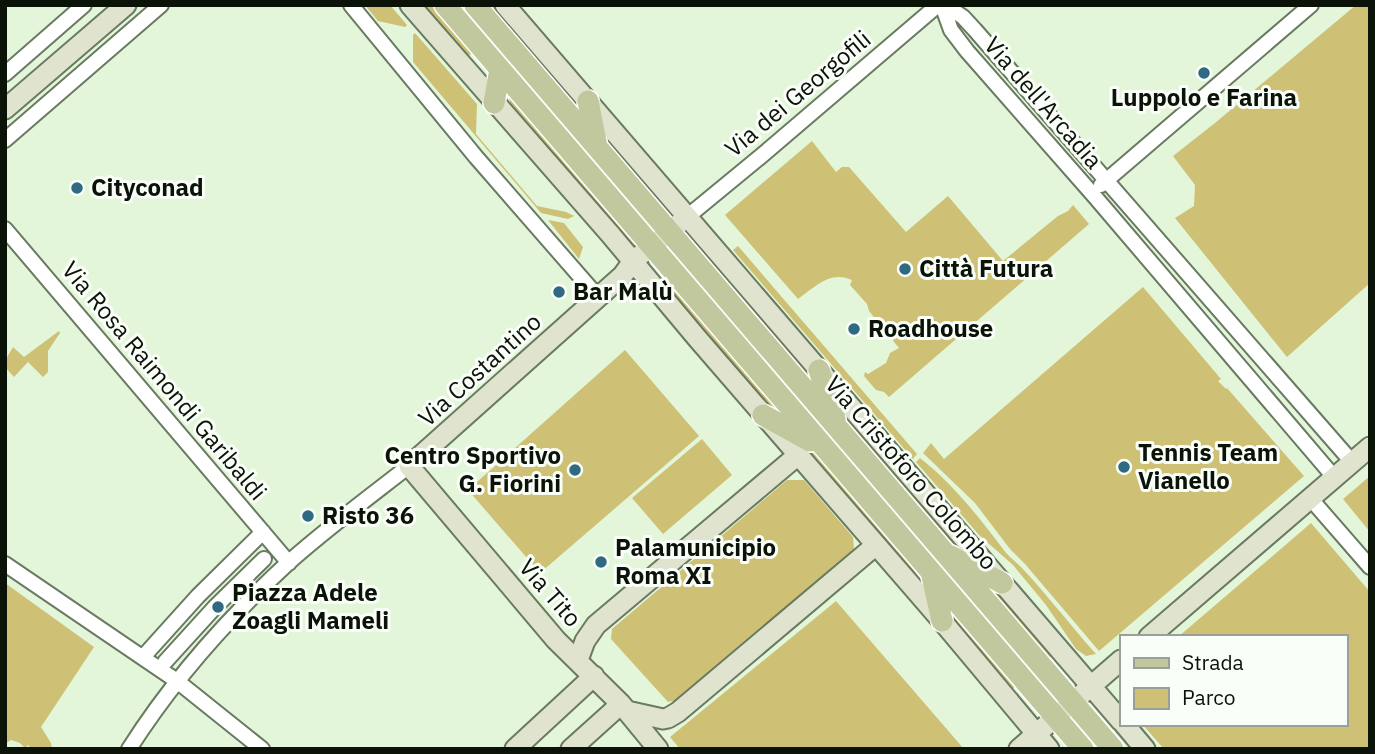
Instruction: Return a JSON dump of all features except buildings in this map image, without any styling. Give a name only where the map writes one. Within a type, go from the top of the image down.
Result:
[{"type":"main road","name":"Via Cristoforo Colombo","points":[[446,5],[1083,749]]},
{"type":"main road","name":"Via Cristoforo Colombo","points":[[475,5],[1113,749]]},
{"type":"main road","points":[[494,103],[500,69]]},
{"type":"main road","points":[[589,101],[597,149]]},
{"type":"main road","points":[[819,370],[839,430]]},
{"type":"main road","points":[[763,415],[825,449]]},
{"type":"main road","points":[[944,553],[1002,583]]},
{"type":"main road","points":[[930,571],[942,621]]},
{"type":"street","points":[[5,74],[84,5]]},
{"type":"street","points":[[5,109],[126,5]]},
{"type":"street","points":[[5,139],[161,5]]},
{"type":"street","points":[[351,5],[476,158],[598,297]]},
{"type":"street","points":[[411,5],[942,621],[1042,741]]},
{"type":"street","name":"Via Cristoforo Colombo","points":[[505,5],[1120,719]]},
{"type":"street","name":"Via dell'Arcadia","points":[[942,5],[963,18],[975,30],[1352,462]]},
{"type":"street","name":"Via dell'Arcadia","points":[[942,5],[951,30],[959,41],[1334,477]]},
{"type":"street","name":"Via dei Georgofili","points":[[687,217],[942,5]]},
{"type":"street","points":[[1092,193],[1311,5]]},
{"type":"street","points":[[633,261],[687,217]]},
{"type":"street","name":"Via Rosa Raimondi Garibaldi","points":[[5,229],[289,562]]},
{"type":"street","name":"Via Costantino","points":[[289,562],[409,466],[623,275],[633,261]]},
{"type":"street","points":[[1174,289],[1189,275]]},
{"type":"street","points":[[1151,635],[1370,447]]},
{"type":"street","points":[[578,660],[585,640],[596,625],[798,455]]},
{"type":"street","name":"Via Tito","points":[[409,466],[556,640],[624,707],[658,749]]},
{"type":"street","points":[[1310,498],[1370,567]]},
{"type":"street","points":[[143,657],[198,596],[263,532]]},
{"type":"street","points":[[571,749],[624,707],[663,719],[678,712],[876,545]]},
{"type":"street","points":[[165,662],[264,559]]},
{"type":"street","points":[[129,749],[162,700],[213,638],[289,562]]},
{"type":"street","points":[[5,564],[177,681],[262,749]]},
{"type":"street","points":[[1018,749],[1042,741],[1056,717],[1120,661]]},
{"type":"street","points":[[515,749],[594,676]]},
{"type":"street","name":"Via Cristoforo Colombo","points":[[1126,726],[1145,749]]},
{"type":"green space","points":[[365,5],[390,5],[407,25],[405,27],[378,21]]},
{"type":"green space","points":[[423,5],[431,5],[472,53],[467,57]]},
{"type":"green space","points":[[487,5],[496,5],[582,105],[586,119]]},
{"type":"green space","points":[[1356,5],[1370,5],[1370,283],[1287,357],[1175,218],[1194,206],[1195,185],[1173,156]]},
{"type":"green space","points":[[415,33],[477,104],[476,134],[537,206],[574,216],[568,219],[541,213],[413,62]]},
{"type":"green space","points":[[509,96],[636,244],[632,249],[512,112]]},
{"type":"green space","name":"Città Futura","points":[[812,141],[836,172],[842,167],[849,167],[906,232],[948,196],[1003,261],[1073,205],[1089,224],[889,397],[876,390],[864,376],[865,372],[868,374],[886,363],[890,353],[899,348],[850,285],[852,280],[844,277],[830,278],[798,299],[725,215]]},
{"type":"green space","points":[[548,220],[564,223],[583,247],[579,259]]},
{"type":"green space","points":[[738,246],[917,454],[913,459],[733,250]]},
{"type":"green space","points":[[715,258],[815,376],[822,393],[710,263]]},
{"type":"green space","name":"Tennis Team Vianello","points":[[1143,287],[1221,379],[1218,381],[1304,476],[1099,651],[1010,549],[975,503],[923,453],[931,443],[944,459]]},
{"type":"green space","points":[[675,291],[789,422],[770,410],[671,295]]},
{"type":"green space","points":[[59,331],[48,351],[48,372],[43,377],[28,362],[14,377],[5,367],[5,361],[13,347],[24,357]]},
{"type":"green space","name":"Centro Sportivo G. Fiorini","points":[[625,350],[699,436],[540,573],[468,490]]},
{"type":"green space","points":[[851,418],[979,564],[961,553],[846,422]]},
{"type":"green space","points":[[787,430],[807,443],[918,572],[913,576]]},
{"type":"green space","points":[[702,439],[732,475],[663,534],[632,498]]},
{"type":"green space","points":[[920,458],[964,501],[1005,552],[1032,579],[1096,654],[1086,656],[1076,649],[1046,605],[1013,565],[979,535],[916,462]]},
{"type":"green space","points":[[1370,476],[1370,532],[1343,499]]},
{"type":"green space","points":[[787,480],[804,480],[853,537],[854,549],[677,700],[668,702],[611,639],[612,629]]},
{"type":"green space","points":[[1311,523],[1370,592],[1370,749],[1164,749],[1144,726],[1347,726],[1347,635],[1180,635]]},
{"type":"green space","points":[[980,578],[993,582],[1054,654],[1049,658]]},
{"type":"green space","points":[[5,583],[94,647],[41,727],[52,749],[31,749],[28,745],[25,748],[11,740],[5,744]]},
{"type":"green space","points":[[836,601],[964,749],[680,749],[670,737]]},
{"type":"green space","points":[[943,601],[1016,686],[1011,690],[949,618]]},
{"type":"place","name":"Luppolo e Farina","points":[[1204,73]]},
{"type":"place","name":"Cityconad","points":[[77,188]]},
{"type":"place","name":"Città Futura","points":[[905,269]]},
{"type":"place","name":"Bar Malù","points":[[559,292]]},
{"type":"place","name":"Roadhouse","points":[[854,329]]},
{"type":"place","name":"Tennis Team Vianello","points":[[1124,467]]},
{"type":"place","name":"Centro Sportivo G. Fiorini","points":[[575,470]]},
{"type":"place","name":"Risto 36","points":[[308,516]]},
{"type":"place","name":"Palamunicipio Roma XI","points":[[601,562]]},
{"type":"place","name":"Piazza Adele Zoagli Mameli","points":[[218,607]]}]
